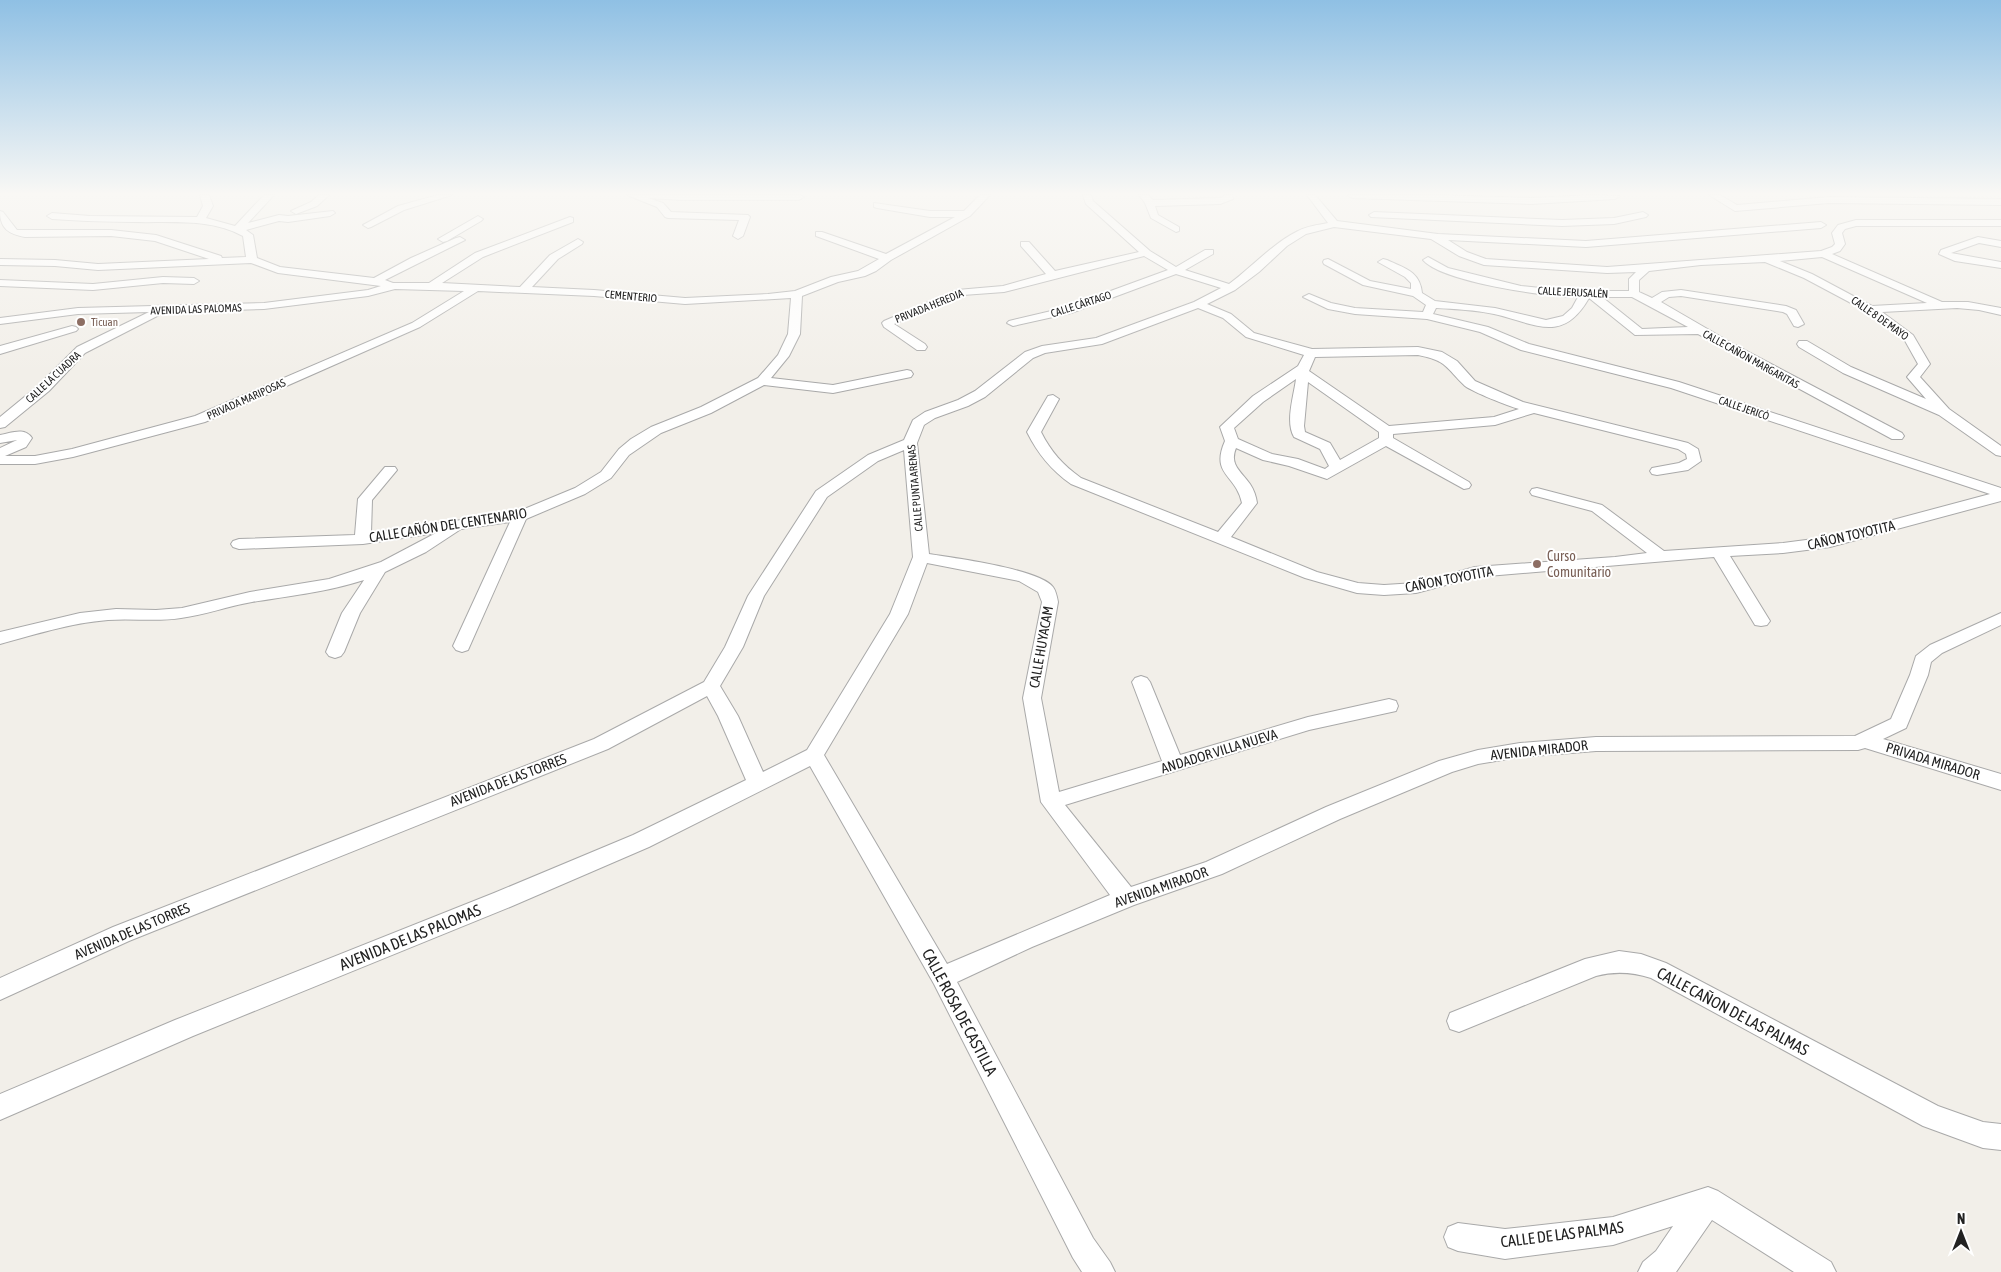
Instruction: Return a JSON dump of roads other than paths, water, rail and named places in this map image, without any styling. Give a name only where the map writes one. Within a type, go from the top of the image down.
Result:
[{"type":"street","points":[[206,254],[226,261]]},
{"type":"street","points":[[0,262],[56,262],[98,267],[252,260],[251,254]]},
{"type":"street","points":[[415,260],[418,254]]},
{"type":"street","points":[[376,281],[428,254]]},
{"type":"street","points":[[431,286],[464,263],[481,254]]},
{"type":"street","points":[[523,290],[559,254]]},
{"type":"street","points":[[877,254],[887,258]]},
{"type":"street","name":"CEMENTERIO","points":[[252,260],[278,270],[376,281],[392,286],[594,293],[685,301],[797,294],[835,279],[861,274],[894,254]]},
{"type":"street","points":[[1034,254],[1053,275]]},
{"type":"street","name":"PRIVADA HEREDIA","points":[[921,347],[890,327],[888,323],[961,292],[996,291],[1136,254]]},
{"type":"street","points":[[1150,254],[1176,271],[1232,288]]},
{"type":"street","name":"CALLE CÁRTAGO","points":[[1013,323],[1067,311],[1176,271],[1205,254]]},
{"type":"street","name":"CALLE PUNTA ARENAS","points":[[814,755],[899,614],[921,558],[910,443],[918,423],[930,415],[963,403],[980,394],[1029,354],[1042,350],[1098,342],[1198,304],[1232,288],[1256,270],[1272,254]]},
{"type":"street","points":[[1464,254],[1484,262],[1511,265],[1607,270],[1820,254]]},
{"type":"street","points":[[1824,254],[1940,305]]},
{"type":"street","points":[[1945,254],[2001,265]]},
{"type":"street","name":"CALLE 8 DE MAYO","points":[[1766,259],[1808,276],[1870,309],[1909,337],[1924,364],[1913,377],[1944,412]]},
{"type":"street","name":"CALLE JERUSALÉN","points":[[1428,260],[1444,270],[1522,289],[1588,295],[1634,294]]},
{"type":"street","points":[[1328,262],[1367,284],[1417,294],[1432,304],[1496,311],[1534,323],[1558,323],[1578,310],[1588,295],[1639,333],[1700,330]]},
{"type":"street","points":[[1383,262],[1409,275],[1416,282],[1417,294]]},
{"type":"street","points":[[1634,294],[1634,279],[1646,268]]},
{"type":"street","points":[[0,283],[93,287],[162,280],[194,281]]},
{"type":"street","name":"AVENIDA LAS PALOMAS","points":[[0,321],[78,311],[264,306],[368,293],[392,286]]},
{"type":"street","name":"PRIVADA MARIPOSAS","points":[[0,460],[35,460],[73,453],[200,419],[416,325],[474,289]]},
{"type":"street","points":[[368,293],[429,294],[444,298],[452,303]]},
{"type":"street","name":"CALLE CAÑÓN DEL CENTENARIO","points":[[239,544],[364,539],[520,516],[550,505],[606,475],[624,452],[656,430],[706,410],[762,381],[783,356],[794,334],[797,294]]},
{"type":"street","name":"CALLE CAÑON MARGARITAS","points":[[1634,294],[1654,302],[1797,384],[1897,436]]},
{"type":"street","points":[[1654,302],[1666,294],[1703,295],[1786,309],[1792,312],[1798,324]]},
{"type":"street","name":"CALLE JERICÓ","points":[[1309,297],[1328,306],[1355,311],[1427,316],[1484,329],[1525,346],[1554,346],[2001,495]]},
{"type":"street","points":[[1870,309],[1940,305],[1982,306],[2001,303]]},
{"type":"street","points":[[1198,304],[1227,316],[1250,336],[1311,353],[1418,351],[1438,355],[1453,364],[1471,384],[1518,404],[1683,446],[1693,452],[1694,461],[1683,467],[1657,470]]},
{"type":"street","points":[[1427,316],[1432,304]]},
{"type":"street","points":[[1982,306],[2001,312]]},
{"type":"street","name":"CALLE LA CUADRA","points":[[0,424],[44,388],[81,350],[163,310]]},
{"type":"street","points":[[1554,346],[1558,323]]},
{"type":"street","points":[[0,350],[72,329]]},
{"type":"street","points":[[1803,344],[1847,370],[1944,412],[2001,452]]},
{"type":"street","points":[[1311,353],[1304,370],[1297,426],[1299,434],[1325,446],[1337,467]]},
{"type":"street","points":[[1304,370],[1386,435],[1464,485]]},
{"type":"street","points":[[1221,540],[1250,503],[1249,492],[1228,467],[1226,461],[1226,453],[1232,442],[1227,427],[1258,399],[1304,370]]},
{"type":"street","points":[[762,381],[833,389],[907,374]]},
{"type":"street","name":"CAÑON TOYOTITA","points":[[1053,399],[1050,407],[1037,422],[1034,432],[1042,449],[1058,469],[1076,481],[1311,575],[1357,588],[1384,590],[1416,588],[1475,572],[1615,562],[1661,556],[1783,548],[1830,542],[2001,495]]},
{"type":"street","points":[[1232,442],[1268,457],[1293,462],[1327,475],[1386,435],[1495,421],[1533,409]]},
{"type":"street","points":[[0,439],[22,435],[25,438],[21,444],[0,453]]},
{"type":"street","points":[[757,782],[728,716],[711,686],[734,647],[756,596],[821,494],[842,477],[873,458],[910,443]]},
{"type":"street","points":[[364,539],[365,498],[390,470]]},
{"type":"street","points":[[1537,492],[1597,508],[1661,556]]},
{"type":"street","points":[[462,646],[520,516]]},
{"type":"street","points":[[0,638],[45,625],[80,618],[109,614],[157,615],[185,613],[251,597],[314,588],[378,570],[431,544],[458,525]]},
{"type":"street","points":[[1719,552],[1761,621]]},
{"type":"street","name":"CALLE HUYACAM","points":[[921,558],[1024,577],[1046,589],[1050,602],[1032,698],[1051,802],[1126,898]]},
{"type":"street","points":[[335,652],[351,613],[378,570]]},
{"type":"street","name":"AVENIDA MIRADOR","points":[[942,977],[1024,940],[1126,898],[1214,868],[1332,812],[1446,766],[1478,756],[1520,750],[1596,744],[1858,743],[1899,723],[1919,676],[1922,660],[1936,650],[2001,618]]},
{"type":"street","points":[[1141,682],[1174,765]]},
{"type":"street","name":"AVENIDA DE LAS TORRES","points":[[0,989],[121,934],[601,744],[711,686]]},
{"type":"street","name":"ANDADOR VILLA NUEVA","points":[[1051,802],[1308,724],[1389,706]]},
{"type":"street","name":"PRIVADA MIRADOR","points":[[1865,740],[2001,782]]},
{"type":"street","name":"AVENIDA DE LAS PALOMAS","points":[[0,1107],[184,1028],[502,900],[641,841],[814,755]]},
{"type":"street","name":"CALLE ROSA DE CASTILLA","points":[[814,755],[942,977],[1083,1248],[1100,1272]]},
{"type":"street","name":"CALLE CAÑON DE LAS PALMAS","points":[[1459,1021],[1593,966],[1616,960],[1637,962],[1658,970],[1932,1117],[1983,1135],[2001,1137]]},
{"type":"street","points":[[1653,1272],[1666,1261],[1708,1201],[1821,1272]]},
{"type":"street","name":"CALLE DE LAS PALMAS","points":[[1458,1238],[1505,1244],[1613,1231],[1708,1201]]},
{"type":"place","name":"Ticuan","points":[[81,322]]},
{"type":"place","name":"Curso Comunitario","points":[[1537,564]]}]
